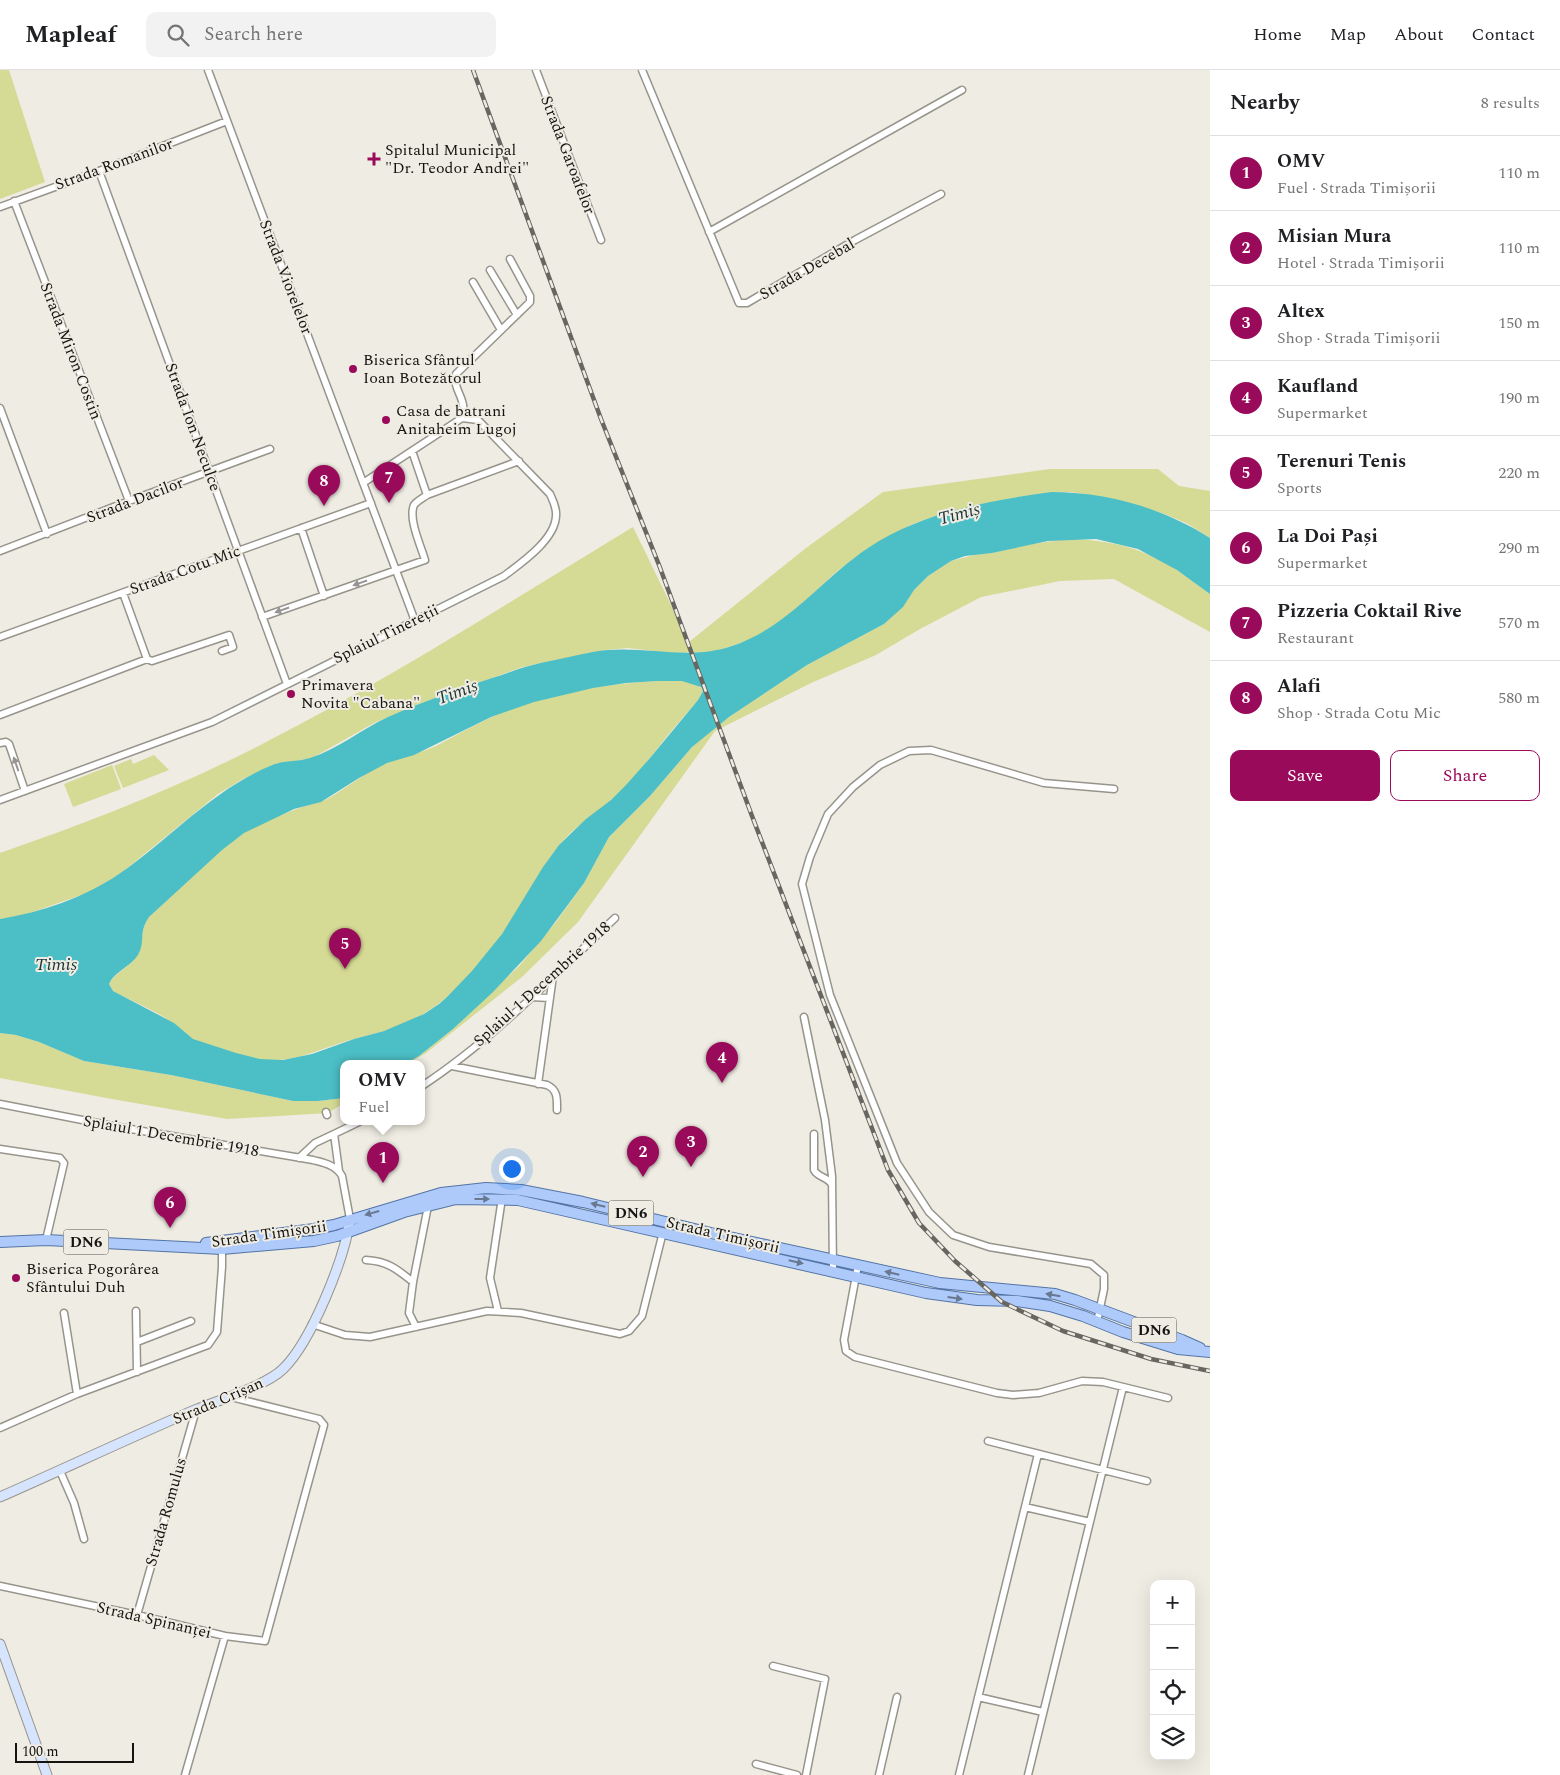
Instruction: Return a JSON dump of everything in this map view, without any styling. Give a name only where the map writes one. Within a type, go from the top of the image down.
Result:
[{"type":"main road","name":"Strada Timișorii","points":[[173,1246],[314,1229],[441,1193],[486,1188],[521,1190],[583,1202],[711,1233],[940,1283],[1055,1294],[1100,1309],[1209,1352]]},
{"type":"main road","name":"Strada Timișorii","points":[[0,1242],[46,1240],[222,1249],[314,1241],[348,1234],[404,1212],[456,1199],[502,1198],[952,1297],[1017,1301],[1050,1306],[1178,1349],[1209,1352]]},
{"type":"street","name":"Strada Viorelelor","points":[[208,70],[415,620]]},
{"type":"street","name":"Strada Garoafelor","points":[[536,70],[601,240]]},
{"type":"street","name":"Strada Decebal","points":[[642,70],[738,303],[747,303],[855,240],[942,194]]},
{"type":"street","points":[[709,232],[962,90]]},
{"type":"street","name":"Strada Romanilor","points":[[0,207],[227,121]]},
{"type":"street","name":"Strada Ion Neculce","points":[[99,171],[287,684]]},
{"type":"street","name":"Strada Miron Costin","points":[[14,201],[129,501]]},
{"type":"street","points":[[462,418],[464,404],[454,381],[456,374],[530,302],[530,296],[510,260]]},
{"type":"street","points":[[490,270],[517,315]]},
{"type":"street","points":[[473,282],[501,330]]},
{"type":"street","points":[[0,408],[47,534]]},
{"type":"street","points":[[262,617],[426,560],[413,521],[414,505],[427,495],[519,461],[478,420],[462,418],[363,483]]},
{"type":"street","name":"Strada Dacilor","points":[[0,551],[270,449]]},
{"type":"street","points":[[412,452],[427,495]]},
{"type":"street","name":"Splaiul Tinereții","points":[[0,800],[212,722],[504,576],[534,553],[548,536],[556,518],[555,505],[550,494],[519,461]]},
{"type":"street","name":"Strada Cotu Mic","points":[[0,637],[371,503]]},
{"type":"street","points":[[301,528],[324,596]]},
{"type":"street","points":[[123,593],[147,660]]},
{"type":"street","points":[[0,715],[147,660],[152,661],[229,635],[233,647],[222,651]]},
{"type":"street","points":[[1,742],[9,744],[26,791]]},
{"type":"street","points":[[1096,1322],[1104,1288],[1104,1275],[1091,1264],[989,1247],[953,1235],[930,1212],[897,1163],[830,996],[802,884],[810,857],[828,814],[854,787],[880,765],[909,751],[931,750],[1044,783],[1114,789]]},
{"type":"street","name":"Splaiul 1 Decembrie 1918","points":[[425,1084],[452,1066],[531,997],[615,918]]},
{"type":"street","points":[[538,1084],[553,976]]},
{"type":"street","points":[[531,997],[550,998]]},
{"type":"street","points":[[804,1017],[826,1120],[832,1187],[833,1272]]},
{"type":"street","points":[[452,1066],[553,1088],[557,1095],[557,1110]]},
{"type":"street","name":"Splaiul 1 Decembrie 1918","points":[[0,1104],[113,1126],[299,1158],[329,1165],[339,1171]]},
{"type":"street","points":[[299,1158],[314,1143],[353,1125]]},
{"type":"street","points":[[334,1134],[339,1171],[344,1185],[350,1219]]},
{"type":"street","points":[[814,1134],[814,1170],[816,1174],[829,1180],[832,1187]]},
{"type":"street","points":[[0,1149],[63,1160],[64,1163],[46,1240]]},
{"type":"street","points":[[498,1311],[490,1278],[502,1198]]},
{"type":"street","points":[[416,1327],[408,1314],[428,1206]]},
{"type":"street","name":"Strada Crișan","points":[[0,1497],[270,1379],[282,1371],[293,1359],[328,1292],[348,1234],[350,1219]]},
{"type":"street","points":[[312,1324],[345,1335],[370,1337],[487,1310],[521,1313],[620,1334],[629,1331],[642,1316],[663,1232]]},
{"type":"street","points":[[0,1428],[76,1394],[208,1345],[217,1332],[222,1249]]},
{"type":"street","points":[[366,1260],[378,1260],[388,1264],[413,1282]]},
{"type":"street","points":[[858,1265],[844,1340],[846,1351],[855,1358],[1012,1396],[1038,1392],[1082,1381],[1103,1382],[1168,1398]]},
{"type":"street","points":[[136,1311],[137,1372]]},
{"type":"street","points":[[64,1313],[76,1394]]},
{"type":"street","points":[[136,1342],[191,1321]]},
{"type":"street","points":[[1028,1775],[1123,1387]]},
{"type":"street","points":[[225,1636],[265,1641],[324,1425],[319,1419],[228,1396]]},
{"type":"street","name":"Strada Romulus","points":[[137,1615],[196,1410]]},
{"type":"street","points":[[988,1441],[1147,1482]]},
{"type":"street","points":[[959,1775],[1038,1454]]},
{"type":"street","points":[[60,1471],[74,1504],[84,1539]]},
{"type":"street","points":[[1024,1507],[1090,1522]]},
{"type":"street","name":"Strada Spinanței","points":[[0,1586],[225,1636],[186,1775]]},
{"type":"street","points":[[0,1644],[47,1775]]},
{"type":"street","points":[[773,1666],[825,1679],[806,1775]]},
{"type":"street","points":[[879,1775],[897,1697]]},
{"type":"street","points":[[978,1697],[1043,1712]]},
{"type":"street","points":[[756,1764],[797,1775]]},
{"type":"green space","points":[[0,70],[9,70],[45,182],[0,199]]},
{"type":"green space","points":[[1050,469],[1158,469],[1179,486],[1210,491],[1210,538],[1188,524],[1165,514],[1115,499],[1070,492],[1051,492],[1007,499],[929,518],[913,524],[868,548],[836,572],[798,608],[775,626],[755,638],[717,651],[707,652],[671,653],[628,648],[605,650],[523,667],[424,702],[374,723],[312,758],[272,765],[243,779],[218,794],[120,874],[87,893],[24,915],[0,919],[0,853],[170,788],[268,741],[361,691],[633,527],[689,642],[806,548],[883,492]]},
{"type":"green space","points":[[1067,539],[1089,540],[1127,547],[1160,560],[1210,594],[1210,632],[1114,579],[1060,581],[981,597],[876,655],[811,683],[715,731],[578,922],[522,977],[426,1053],[412,1060],[453,1029],[520,965],[556,922],[584,883],[609,837],[650,796],[692,747],[706,734],[807,665],[884,624],[902,607],[914,590],[928,576],[951,561],[1026,545]]},
{"type":"green space","points":[[676,680],[689,682],[700,687],[703,691],[698,700],[632,779],[611,800],[569,834],[557,848],[542,869],[510,924],[471,973],[447,997],[421,1016],[390,1029],[291,1059],[259,1059],[226,1051],[194,1040],[166,1018],[113,991],[109,984],[137,955],[144,927],[149,917],[218,852],[249,830],[283,814],[325,800],[384,764],[438,745],[479,723],[523,704],[580,690],[618,684]]},
{"type":"green space","points":[[154,755],[169,770],[123,788],[114,766],[131,759],[133,764]]},
{"type":"green space","points":[[112,765],[121,789],[73,807],[64,784]]},
{"type":"green space","points":[[0,1033],[16,1035],[39,1042],[84,1061],[171,1075],[293,1101],[340,1098],[340,1106],[328,1113],[227,1119],[0,1078]]},
{"type":"water","name":"Timiș","points":[[1051,492],[1093,495],[1154,510],[1192,527],[1210,538],[1210,594],[1177,570],[1138,549],[1096,539],[1048,541],[992,553],[965,556],[951,561],[928,576],[914,590],[903,607],[884,624],[807,665],[729,717],[692,747],[650,796],[609,837],[584,883],[541,941],[493,992],[453,1029],[412,1060],[340,1060],[340,1098],[293,1101],[171,1075],[84,1061],[39,1042],[16,1035],[0,1033],[0,919],[62,903],[105,883],[138,860],[210,801],[249,776],[275,764],[310,758],[340,744],[378,722],[426,701],[525,667],[610,650],[680,653],[715,650],[732,646],[771,627],[788,615],[834,574],[868,548],[911,525],[980,504]],"holes":[[[682,681],[701,687],[703,691],[698,700],[626,785],[559,845],[543,867],[502,934],[472,971],[447,997],[424,1014],[384,1031],[354,1039],[312,1054],[283,1060],[260,1059],[193,1039],[174,1023],[113,991],[109,984],[138,955],[142,945],[144,928],[149,917],[222,850],[244,833],[294,809],[321,802],[387,763],[414,755],[491,717],[534,702],[593,688],[626,683]]]},
{"type":"railway","points":[[473,70],[601,419],[659,565],[752,816],[888,1170],[919,1223],[955,1261],[1002,1302],[1063,1331],[1151,1359],[1210,1371]]},
{"type":"place","name":"Spitalul Municipal \"Dr. Teodor Andrei\"","points":[[374,159]]},
{"type":"place","name":"Biserica Sfântul Ioan Botezătorul","points":[[353,369]]},
{"type":"place","name":"Casa de batrani Anitaheim Lugoj","points":[[386,420]]},
{"type":"place","name":"Pizzeria Coktail Rive","points":[[389,503]]},
{"type":"place","name":"Alafi","points":[[324,506]]},
{"type":"place","name":"Primavera Novita \"Cabana\"","points":[[291,694]]},
{"type":"place","name":"Terenuri Tenis","points":[[345,969]]},
{"type":"place","name":"Kaufland","points":[[722,1083]]},
{"type":"place","name":"Altex","points":[[691,1167]]},
{"type":"place","name":"Misian Mura","points":[[643,1177]]},
{"type":"place","name":"OMV","points":[[383,1183]]},
{"type":"place","name":"La Doi Pași","points":[[170,1228]]},
{"type":"place","name":"Biserica Pogorârea Sfântului Duh","points":[[16,1278]]}]
